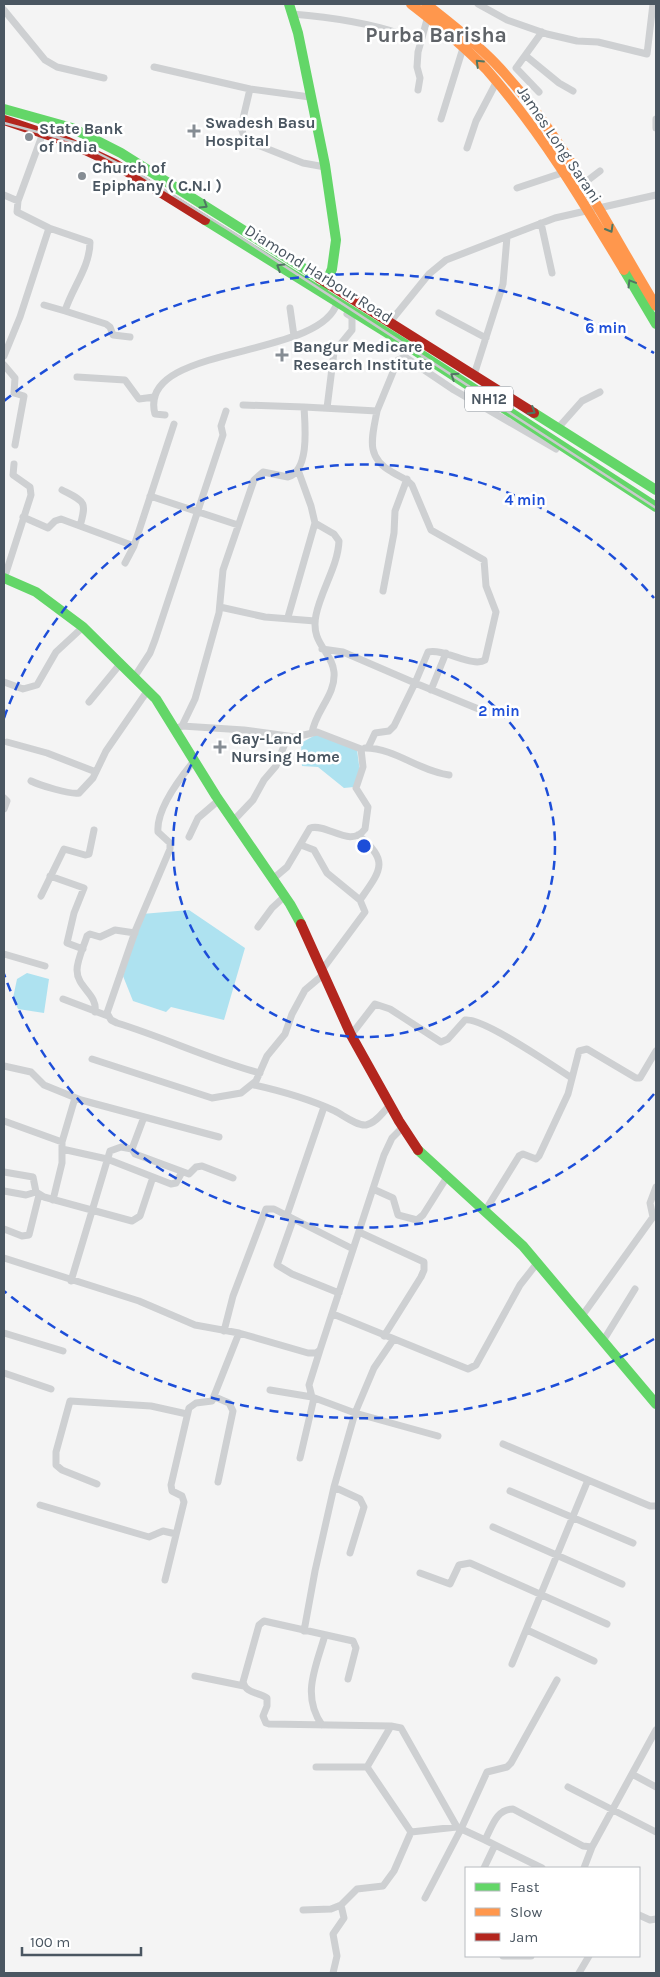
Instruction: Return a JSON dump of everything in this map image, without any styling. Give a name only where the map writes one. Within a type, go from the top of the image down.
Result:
[{"type":"main road","name":"James Long Sarani","points":[[411,4],[428,16],[498,81],[562,173],[592,208],[656,324]]},
{"type":"main road","points":[[426,4],[461,31],[508,78],[544,123],[583,184],[592,208],[656,306]]},
{"type":"main road","points":[[291,9],[325,167],[336,240],[335,258],[328,283],[321,293]]},
{"type":"main road","name":"Diamond Harbour Road","points":[[4,109],[72,128],[121,153],[656,490]]},
{"type":"main road","name":"Diamond Harbour Road","points":[[4,120],[66,141],[115,164],[321,293],[337,306],[405,344],[656,507]]},
{"type":"main road","points":[[4,579],[46,598],[82,627],[135,676],[179,728],[194,761],[286,896],[312,945],[351,1035],[402,1127],[417,1149],[538,1262],[656,1404]]},
{"type":"street","points":[[478,4],[507,20],[568,40],[598,42],[646,54],[653,4]]},
{"type":"street","points":[[291,9],[383,28],[401,34]]},
{"type":"street","points":[[4,10],[45,60],[63,69],[104,78]]},
{"type":"street","points":[[418,90],[420,78],[417,66],[418,52],[428,16]]},
{"type":"street","points":[[508,78],[542,32]]},
{"type":"street","points":[[441,119],[463,48]]},
{"type":"street","points":[[526,56],[559,83],[573,91]]},
{"type":"street","points":[[154,67],[250,89],[310,97]]},
{"type":"street","points":[[516,68],[539,92]]},
{"type":"street","points":[[467,148],[476,121],[498,81]]},
{"type":"street","points":[[250,89],[241,127],[245,140],[296,161],[325,167]]},
{"type":"street","points":[[656,119],[656,128]]},
{"type":"street","points":[[42,133],[16,208],[19,215],[90,242],[83,272],[70,295],[65,311]]},
{"type":"street","points":[[583,184],[600,171]]},
{"type":"street","points":[[517,188],[562,173]]},
{"type":"street","points":[[4,195],[18,201]]},
{"type":"street","points":[[390,322],[429,274],[446,260],[541,223],[592,208],[656,195]]},
{"type":"street","points":[[541,223],[552,273]]},
{"type":"street","points":[[4,356],[20,316],[49,228]]},
{"type":"street","points":[[474,375],[503,284],[507,237]]},
{"type":"street","points":[[44,305],[106,324],[110,327],[113,335],[130,337]]},
{"type":"street","points":[[165,415],[155,414],[154,397],[167,379],[188,368],[294,336],[313,328],[337,306],[352,316],[353,324],[350,333],[334,352],[327,408]]},
{"type":"street","points":[[290,308],[294,336]]},
{"type":"street","points":[[439,313],[486,338]]},
{"type":"street","points":[[368,748],[375,733],[389,731],[394,726],[428,652],[436,650],[475,662],[485,660],[496,612],[486,586],[486,564],[480,557],[430,530],[412,484],[407,479],[379,464],[374,456],[373,437],[377,411],[398,360],[405,357],[409,358],[454,390],[564,454],[656,514]]},
{"type":"street","points":[[4,364],[13,374],[14,393],[24,396],[14,445]]},
{"type":"street","points":[[77,377],[125,380],[139,399],[154,397]]},
{"type":"street","points":[[558,428],[574,408],[600,392]]},
{"type":"street","points":[[243,405],[377,411]]},
{"type":"street","points":[[288,617],[315,523],[298,470],[304,450],[304,407]]},
{"type":"street","points":[[135,676],[153,647],[223,435],[221,426],[226,411]]},
{"type":"street","points":[[125,563],[134,546],[174,424]]},
{"type":"street","points":[[4,579],[31,489],[13,475],[14,464]]},
{"type":"street","points":[[274,878],[287,867],[301,845],[307,830],[315,826],[334,834],[352,836],[358,835],[366,829],[368,815],[366,802],[356,788],[362,772],[364,758],[361,749],[323,733],[288,736],[244,730],[179,728],[195,699],[220,607],[220,578],[254,480],[260,473],[267,472],[288,477],[298,470]]},
{"type":"street","points":[[383,591],[394,533],[395,511],[407,479]]},
{"type":"street","points":[[62,490],[83,501],[85,505],[80,526]]},
{"type":"street","points":[[150,496],[238,525]]},
{"type":"street","points":[[23,516],[45,528],[51,527],[58,519],[134,546]]},
{"type":"street","points":[[312,733],[315,722],[330,692],[334,675],[332,665],[317,638],[315,621],[338,541],[334,534],[315,523]]},
{"type":"street","points":[[220,607],[265,617],[288,617],[315,621]]},
{"type":"street","points":[[4,682],[23,689],[37,685],[56,652],[82,627]]},
{"type":"street","points":[[322,649],[343,652],[481,710]]},
{"type":"street","points":[[431,690],[446,653]]},
{"type":"street","points":[[89,702],[121,663]]},
{"type":"street","points":[[30,781],[49,789],[57,788],[76,794],[96,772],[106,751],[148,690]]},
{"type":"street","points":[[234,820],[253,800],[264,780],[276,766],[288,736]]},
{"type":"street","points":[[7,742],[47,753],[96,772]]},
{"type":"street","points":[[357,748],[368,748],[386,752],[430,772],[449,775]]},
{"type":"street","points":[[108,1016],[108,1009],[135,933],[170,849],[170,844],[158,832],[159,819],[174,787],[194,761]]},
{"type":"street","points":[[4,798],[7,801],[4,809]]},
{"type":"street","points":[[188,837],[198,818],[219,800]]},
{"type":"street","points":[[41,896],[64,849],[84,855],[89,854],[94,830]]},
{"type":"street","points":[[358,835],[375,848],[379,858],[375,876],[360,900]]},
{"type":"street","points":[[92,1058],[212,1098],[232,1096],[254,1085],[270,1050],[284,1034],[305,990],[323,972],[364,917],[365,912],[360,900],[327,873],[314,850],[301,845]]},
{"type":"street","points":[[50,876],[84,888],[74,913],[67,943],[83,949]]},
{"type":"street","points":[[258,927],[272,908],[286,896]]},
{"type":"street","points":[[96,1012],[93,998],[79,980],[77,970],[88,934],[100,937],[119,930],[135,933]]},
{"type":"street","points":[[4,954],[45,966]]},
{"type":"street","points":[[63,999],[108,1016],[117,1023],[170,1041],[213,1060],[260,1073]]},
{"type":"street","points":[[351,1035],[375,1004],[390,1009],[441,1042],[448,1039],[465,1020],[470,1019],[499,1033],[572,1078]]},
{"type":"street","points":[[485,1211],[519,1156],[523,1154],[536,1159],[540,1156],[568,1094],[576,1056],[582,1048],[587,1049],[636,1078],[643,1076],[656,1051]]},
{"type":"street","points":[[4,1066],[31,1072],[44,1085],[75,1098],[218,1137]]},
{"type":"street","points":[[254,1085],[286,1093],[367,1125],[377,1120],[390,1105]]},
{"type":"street","points":[[53,1200],[62,1164],[62,1146],[75,1098]]},
{"type":"street","points":[[324,1107],[277,1265],[292,1274],[339,1293]]},
{"type":"street","points":[[132,1149],[144,1117]]},
{"type":"street","points":[[4,1121],[62,1146],[107,1159],[174,1184],[182,1172]]},
{"type":"street","points":[[300,1458],[313,1398],[309,1385],[388,1146],[402,1127]]},
{"type":"street","points":[[72,1280],[110,1151],[115,1148],[132,1149]]},
{"type":"street","points":[[132,1149],[135,1154],[182,1172],[189,1174],[196,1167],[202,1166],[232,1178]]},
{"type":"street","points":[[4,1172],[33,1178],[38,1193],[29,1234],[22,1236],[4,1229]]},
{"type":"street","points":[[4,1191],[26,1195],[38,1193],[53,1200],[127,1221],[136,1220],[143,1209],[153,1177]]},
{"type":"street","points":[[373,1189],[392,1198],[398,1215],[416,1220],[423,1215],[448,1177]]},
{"type":"street","points":[[582,1316],[654,1218],[650,1203],[656,1187]]},
{"type":"street","points":[[224,1331],[232,1296],[263,1213],[269,1208],[353,1249]]},
{"type":"street","points":[[359,1232],[424,1262],[424,1270],[421,1277],[384,1336]]},
{"type":"street","points":[[4,1258],[139,1301],[195,1325],[239,1333],[308,1353],[316,1353],[320,1350]]},
{"type":"street","points":[[333,1314],[455,1365],[468,1369],[472,1368],[486,1347],[520,1285],[538,1262]]},
{"type":"street","points":[[603,1340],[634,1289]]},
{"type":"street","points":[[4,1332],[63,1351]]},
{"type":"street","points":[[164,1580],[184,1499],[172,1491],[171,1485],[187,1414],[192,1405],[208,1403],[215,1397],[239,1333]]},
{"type":"street","points":[[304,1631],[314,1571],[334,1487],[355,1413],[374,1368],[393,1340]]},
{"type":"street","points":[[4,1373],[51,1389]]},
{"type":"street","points":[[270,1390],[313,1398],[355,1413],[438,1436]]},
{"type":"street","points":[[215,1397],[230,1403],[232,1411],[218,1482]]},
{"type":"street","points":[[96,1484],[62,1470],[56,1465],[56,1452],[70,1401],[151,1406],[187,1414]]},
{"type":"street","points":[[503,1444],[650,1506],[656,1506]]},
{"type":"street","points":[[512,1664],[588,1480]]},
{"type":"street","points":[[334,1487],[360,1499],[364,1507],[350,1553]]},
{"type":"street","points":[[510,1491],[633,1543]]},
{"type":"street","points":[[40,1506],[149,1537],[163,1531],[176,1534]]},
{"type":"street","points":[[493,1527],[622,1584]]},
{"type":"street","points":[[420,1574],[450,1584],[460,1565],[470,1563],[607,1624]]},
{"type":"street","points":[[244,1686],[244,1679],[256,1633],[262,1622],[355,1643],[356,1648],[348,1679]]},
{"type":"street","points":[[527,1630],[594,1661]]},
{"type":"street","points":[[322,1725],[312,1708],[310,1693],[325,1635]]},
{"type":"street","points":[[195,1676],[244,1686],[250,1692],[267,1698],[267,1706],[263,1716],[266,1723],[391,1726],[401,1728],[459,1828]]},
{"type":"street","points":[[425,1898],[487,1772],[507,1767],[511,1763],[557,1680]]},
{"type":"street","points":[[367,1767],[391,1726]]},
{"type":"street","points":[[584,1867],[592,1847],[656,1730]]},
{"type":"street","points":[[316,1767],[367,1767]]},
{"type":"street","points":[[367,1767],[411,1832]]},
{"type":"street","points":[[632,1774],[656,1787]]},
{"type":"street","points":[[568,1788],[656,1832]]},
{"type":"street","points":[[485,1840],[498,1814],[503,1810],[514,1809],[583,1846],[592,1847]]},
{"type":"street","points":[[411,1832],[459,1828],[537,1867]]},
{"type":"street","points":[[303,1910],[331,1909],[340,1905],[357,1889],[378,1887],[386,1883],[403,1854],[411,1832]]},
{"type":"street","points":[[484,1867],[495,1845]]},
{"type":"street","points":[[333,1973],[337,1956],[333,1934],[344,1918],[340,1905]]},
{"type":"street","points":[[640,1916],[650,1920],[656,1919]]},
{"type":"street","points":[[580,1973],[588,1957]]},
{"type":"water","points":[[319,733],[357,750],[360,772],[354,787],[344,788],[318,767],[302,766],[301,743]]},
{"type":"water","points":[[189,910],[245,948],[224,1020],[171,1007],[166,1012],[133,1001],[123,976],[142,914]]},
{"type":"water","points":[[27,973],[49,979],[44,1013],[18,1009],[13,998],[17,979]]},
{"type":"railway","points":[[4,123],[78,143],[137,173],[229,230],[656,508]]},
{"type":"traffic: fast","points":[[289,4],[298,33],[325,165],[336,240],[332,269],[324,288]]},
{"type":"traffic: fast","points":[[4,109],[72,128],[121,153],[319,278]]},
{"type":"traffic: fast","points":[[205,220],[405,344],[656,507]]},
{"type":"traffic: fast","points":[[624,270],[656,324]]},
{"type":"traffic: fast","points":[[534,413],[656,490]]},
{"type":"traffic: fast","points":[[4,578],[36,592],[83,627],[156,699],[216,796],[290,904],[301,924]]},
{"type":"traffic: fast","points":[[418,1150],[523,1246],[656,1404]]},
{"type":"traffic: slow","points":[[411,4],[468,52],[506,92],[560,166],[624,270]]},
{"type":"traffic: slow","points":[[426,4],[462,32],[487,55],[519,90],[582,180],[656,306]]},
{"type":"traffic: jam","points":[[4,120],[66,141],[115,164],[205,220]]},
{"type":"traffic: jam","points":[[319,278],[534,413]]},
{"type":"traffic: jam","points":[[301,924],[351,1035],[399,1121],[418,1150]]},
{"type":"place","name":"Swadesh Basu Hospital","points":[[194,131]]},
{"type":"place","name":"State Bank of India","points":[[29,137]]},
{"type":"place","name":"Church of Epiphany ( C.N.I )","points":[[82,176]]},
{"type":"place","name":"Bangur Medicare Research Institute","points":[[282,355]]},
{"type":"place","name":"Gay-Land Nursing Home","points":[[220,747]]},
{"type":"district","name":"Purba Barisha","points":[[436,35]]}]
